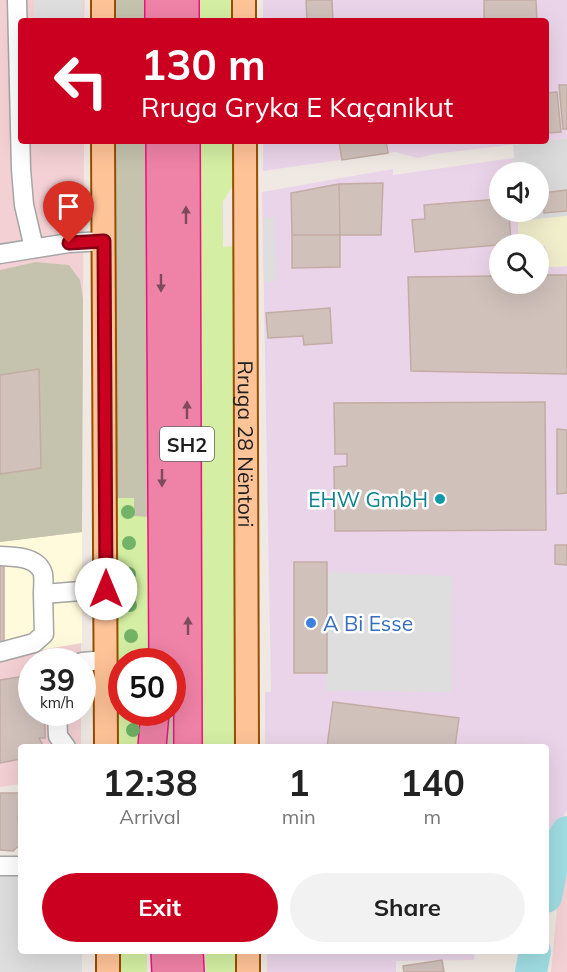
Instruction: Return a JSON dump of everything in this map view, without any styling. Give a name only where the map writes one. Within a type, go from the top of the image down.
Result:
[{"type":"highway","points":[[159,0],[159,18]]},
{"type":"highway","points":[[185,0],[185,18]]},
{"type":"highway","name":"SH2","points":[[160,144],[163,648]]},
{"type":"highway","name":"SH2","points":[[186,144],[189,744]]},
{"type":"highway","points":[[152,744],[154,726]]},
{"type":"highway","points":[[164,726],[164,744]]},
{"type":"highway","points":[[153,954],[153,972]]},
{"type":"highway","points":[[165,954],[165,972]]},
{"type":"highway","points":[[189,954],[189,972]]},
{"type":"main road","points":[[103,0],[103,18]]},
{"type":"main road","points":[[244,0],[244,18]]},
{"type":"main road","points":[[103,144],[106,744]]},
{"type":"main road","name":"Rruga 28 Nëntori","points":[[245,144],[247,744]]},
{"type":"main road","points":[[248,954],[248,972]]},
{"type":"street","points":[[17,0],[18,36]]},
{"type":"street","points":[[21,144],[24,206],[34,248]]},
{"type":"street","points":[[0,254],[104,241]]},
{"type":"street","points":[[0,556],[26,558],[34,562],[43,574],[44,634],[34,643],[0,652]]},
{"type":"street","points":[[43,594],[106,589]]},
{"type":"street","points":[[96,661],[106,660]]},
{"type":"street","points":[[58,726],[58,736],[64,744]]},
{"type":"street","points":[[0,866],[18,866]]},
{"type":"shaded area","points":[[0,0],[85,0],[84,18],[18,18],[18,144],[84,144],[81,648],[18,648],[18,726],[81,726],[81,744],[18,744],[18,784],[0,787]]},
{"type":"shaded area","points":[[34,0],[83,0],[83,18],[34,18]]},
{"type":"shaded area","points":[[104,0],[222,0],[222,18],[104,18]]},
{"type":"shaded area","points":[[263,0],[567,0],[567,138],[549,141],[549,18],[263,18]]},
{"type":"shaded area","points":[[567,138],[567,216],[549,218],[549,162],[514,162],[513,145],[549,144],[549,140]]},
{"type":"shaded area","points":[[104,144],[222,144],[225,744],[107,744]]},
{"type":"shaded area","points":[[263,144],[519,144],[418,158],[395,152],[263,171]]},
{"type":"shaded area","points":[[514,158],[514,162],[489,162],[489,222],[518,222],[518,234],[489,234],[489,294],[549,294],[549,267],[567,266],[567,810],[549,845],[549,744],[265,744],[265,692],[271,692],[262,192],[393,169],[393,175]]},
{"type":"shaded area","points":[[567,216],[567,266],[549,267],[549,234],[519,234],[518,222],[549,222],[549,218]]},
{"type":"shaded area","points":[[274,217],[276,281],[264,282],[263,218]]},
{"type":"shaded area","points":[[36,262],[69,265],[80,280],[83,299],[82,532],[0,542],[0,270]]},
{"type":"shaded area","points":[[82,532],[82,643],[53,648],[18,648],[18,654],[0,657],[0,542]]},
{"type":"shaded area","points":[[327,572],[452,576],[451,692],[326,691]]},
{"type":"shaded area","points":[[567,854],[567,972],[551,972],[561,867]]},
{"type":"shaded area","points":[[0,875],[18,875],[18,954],[82,954],[82,972],[0,972]]},
{"type":"shaded area","points":[[267,954],[475,954],[474,960],[396,961],[396,972],[267,972]]},
{"type":"green space","points":[[197,0],[233,0],[233,18],[197,18]]},
{"type":"green space","points":[[198,144],[234,144],[234,184],[222,203],[223,247],[233,246],[237,744],[201,744]]},
{"type":"green space","points":[[115,498],[134,498],[134,516],[150,517],[150,648],[116,648]]},
{"type":"green space","points":[[116,726],[146,726],[146,744],[116,744]]},
{"type":"green space","points":[[117,954],[147,954],[147,972],[117,972]]},
{"type":"green space","points":[[205,954],[238,954],[238,972],[206,972]]},
{"type":"building","points":[[306,0],[332,0],[333,18],[307,18]]},
{"type":"building","points":[[484,0],[536,0],[537,18],[484,18]]},
{"type":"building","points":[[559,85],[567,85],[567,129],[563,129]]},
{"type":"building","points":[[557,92],[561,132],[549,133],[549,93]]},
{"type":"building","points":[[339,144],[386,144],[388,153],[342,160]]},
{"type":"building","points":[[383,183],[381,235],[340,235],[339,184]]},
{"type":"building","points":[[339,184],[340,235],[292,235],[291,193]]},
{"type":"building","points":[[567,190],[567,211],[549,213],[549,192]]},
{"type":"building","points":[[489,200],[489,222],[510,222],[510,234],[489,234],[489,246],[415,252],[412,220],[425,219],[424,205]]},
{"type":"building","points":[[292,235],[340,235],[340,267],[292,268]]},
{"type":"building","points":[[549,275],[567,275],[567,374],[411,371],[408,277],[489,276],[489,294],[549,294]]},
{"type":"building","points":[[330,308],[332,343],[304,345],[303,336],[268,338],[266,313]]},
{"type":"building","points":[[39,369],[41,468],[0,474],[0,375]]},
{"type":"building","name":"EHW GmbH","points":[[545,402],[546,530],[335,531],[334,467],[347,466],[347,454],[335,454],[334,403]]},
{"type":"building","points":[[557,429],[567,430],[567,493],[557,494]]},
{"type":"building","points":[[555,545],[567,545],[567,565],[555,564]]},
{"type":"building","points":[[0,559],[4,559],[4,644],[0,645]]},
{"type":"building","name":"A Bi Esse","points":[[294,562],[327,562],[327,673],[294,673]]},
{"type":"building","points":[[18,677],[18,726],[45,726],[45,738],[39,738],[42,744],[18,744],[18,760],[0,763],[0,680]]},
{"type":"building","points":[[333,702],[459,718],[455,744],[327,744]]},
{"type":"building","points":[[0,793],[18,793],[18,847],[13,851],[0,850]]},
{"type":"building","points":[[442,960],[444,972],[404,972],[403,966]]},
{"type":"waterway","points":[[549,882],[555,851],[567,832]]},
{"type":"waterway","points":[[531,972],[534,954]]},
{"type":"place","name":"EHW GmbH","points":[[440,499]]},
{"type":"place","name":"A Bi Esse","points":[[311,623]]},
{"type":"route","points":[[69,243],[104,241],[106,589]]}]
